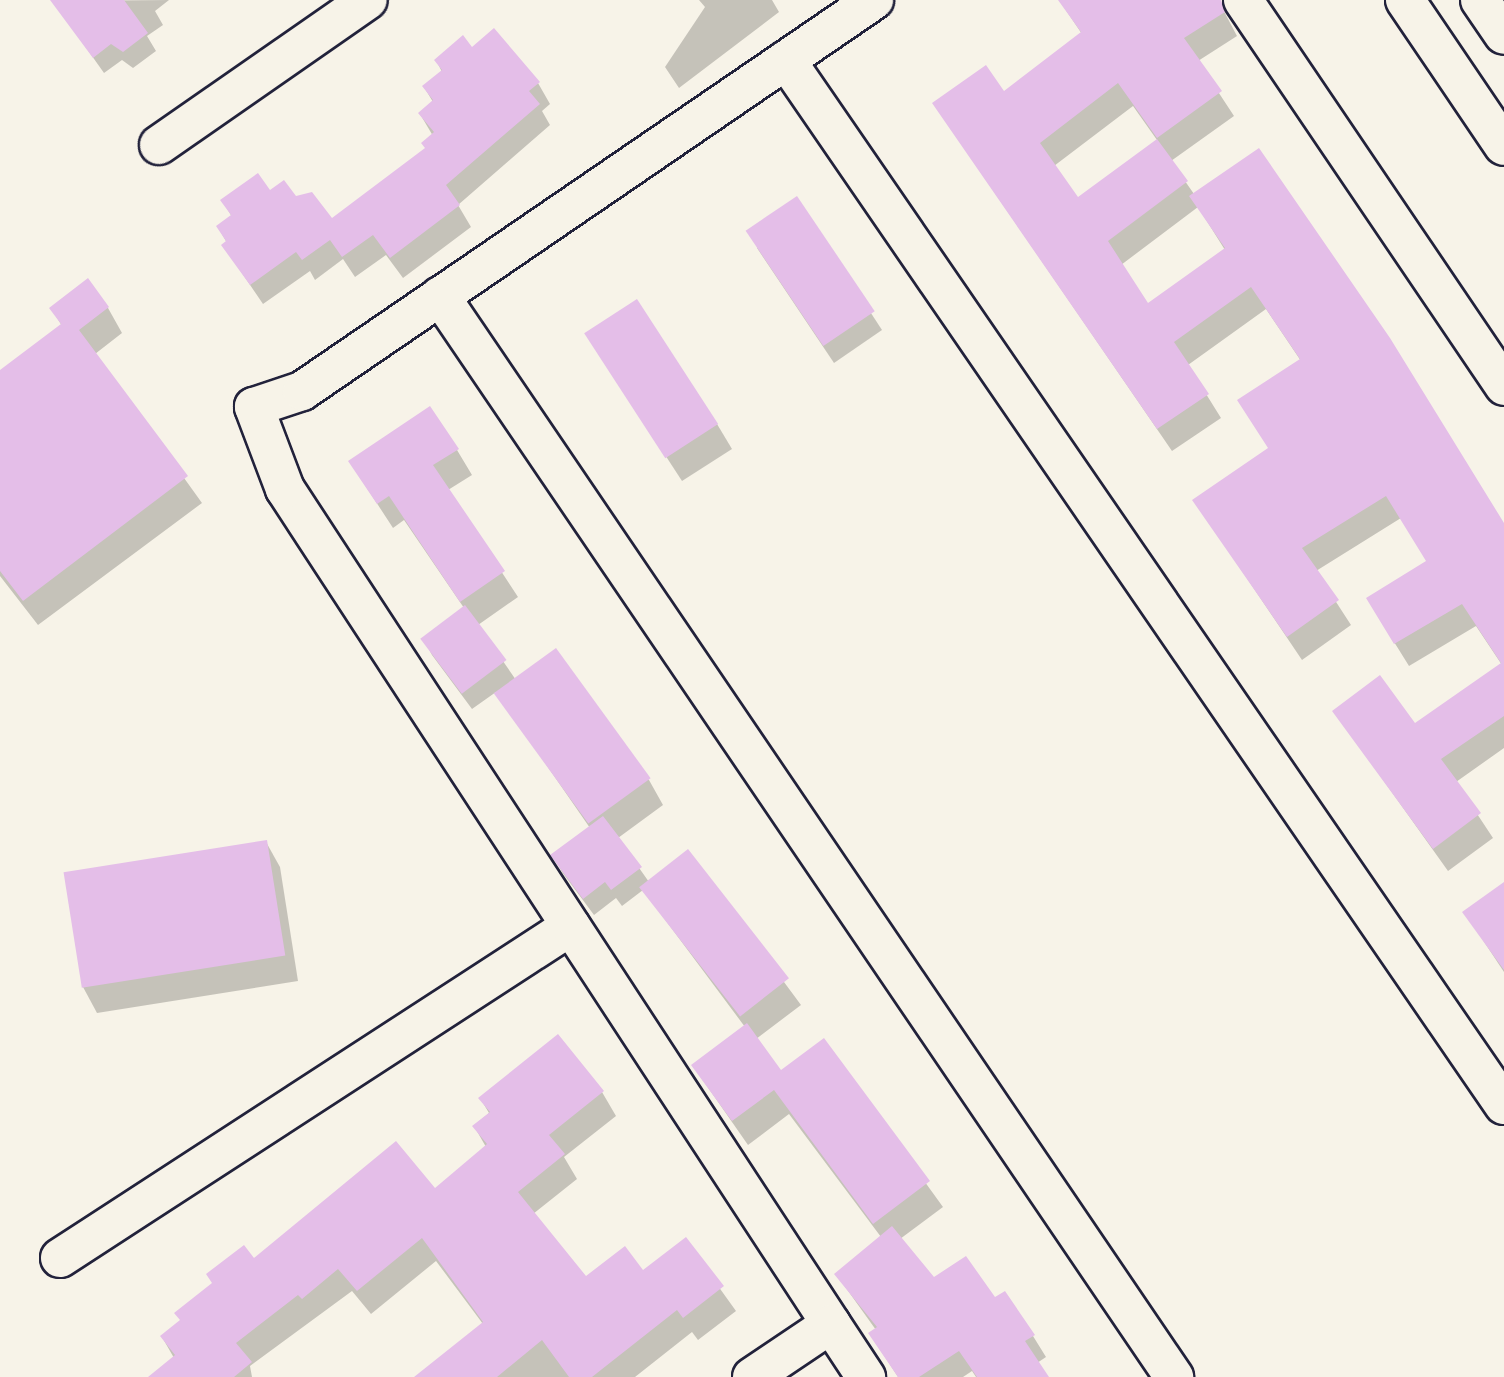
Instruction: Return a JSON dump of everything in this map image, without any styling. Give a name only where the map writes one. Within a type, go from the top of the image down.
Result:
[{"type":"street","points":[[159,145],[368,0]]},
{"type":"street","points":[[866,1377],[285,489],[254,407],[302,391],[874,0]]},
{"type":"street","points":[[1243,0],[1504,386]]},
{"type":"street","points":[[1405,0],[1504,146]]},
{"type":"street","points":[[1480,0],[1504,35]]},
{"type":"street","points":[[786,60],[1504,1105]]},
{"type":"street","points":[[440,296],[1174,1377]]},
{"type":"street","points":[[60,1258],[571,926]]},
{"type":"street","points":[[752,1377],[831,1324]]},
{"type":"building","points":[[50,0],[124,0],[148,33],[123,52],[111,44],[93,58]]},
{"type":"building","points":[[1058,0],[1221,0],[1225,12],[1184,38],[1222,91],[1157,138],[1118,83],[1040,143],[1078,197],[1157,139],[1188,181],[1108,241],[1148,303],[1225,248],[1189,196],[1259,148],[1390,338],[1504,523],[1504,716],[1441,759],[1481,813],[1433,849],[1332,711],[1380,675],[1415,723],[1501,663],[1462,604],[1394,644],[1366,598],[1426,561],[1386,496],[1302,548],[1339,600],[1287,637],[1192,500],[1268,448],[1237,400],[1300,359],[1251,287],[1174,342],[1209,394],[1157,429],[932,103],[986,65],[1004,91],[1081,32]]},
{"type":"building","points":[[494,28],[540,82],[529,91],[540,104],[446,185],[460,205],[390,258],[373,235],[342,257],[330,240],[302,260],[296,252],[250,285],[221,245],[226,241],[216,226],[231,215],[220,200],[258,173],[270,190],[284,180],[296,196],[312,192],[332,218],[425,148],[421,143],[434,132],[418,113],[433,100],[422,86],[442,70],[434,60],[463,35],[472,47]]},
{"type":"building","points":[[797,196],[875,311],[823,346],[746,231]]},
{"type":"building","points":[[88,278],[109,307],[79,330],[188,476],[23,601],[0,571],[0,370],[61,324],[49,308]]},
{"type":"building","points":[[637,299],[718,424],[665,458],[584,333]]},
{"type":"building","points":[[430,406],[459,449],[433,465],[505,571],[460,602],[389,496],[377,504],[348,461]]},
{"type":"building","points":[[465,605],[507,660],[462,694],[420,639]]},
{"type":"building","points":[[556,648],[651,778],[588,824],[494,693]]},
{"type":"building","points":[[603,816],[642,867],[611,890],[605,882],[583,899],[550,855]]},
{"type":"building","points":[[267,840],[285,956],[82,988],[64,872]]},
{"type":"building","points":[[688,849],[789,978],[740,1016],[639,887]]},
{"type":"building","points":[[1504,882],[1504,970],[1462,912]]},
{"type":"building","points":[[747,1023],[781,1070],[824,1038],[930,1181],[873,1224],[774,1090],[732,1121],[691,1065]]},
{"type":"building","points":[[558,1034],[604,1091],[549,1135],[565,1154],[518,1192],[586,1276],[625,1246],[643,1270],[686,1237],[724,1286],[683,1318],[677,1310],[592,1377],[569,1377],[542,1340],[497,1377],[414,1377],[483,1322],[422,1238],[357,1291],[338,1269],[302,1299],[298,1295],[236,1343],[252,1362],[234,1377],[148,1377],[175,1355],[160,1336],[180,1320],[174,1313],[212,1283],[206,1274],[244,1245],[254,1258],[396,1141],[435,1188],[487,1144],[472,1126],[490,1112],[478,1098]]},
{"type":"building","points":[[892,1226],[934,1277],[966,1256],[995,1297],[1005,1291],[1035,1335],[1025,1341],[1049,1377],[977,1377],[959,1351],[919,1377],[898,1377],[868,1333],[877,1327],[834,1274]]}]
